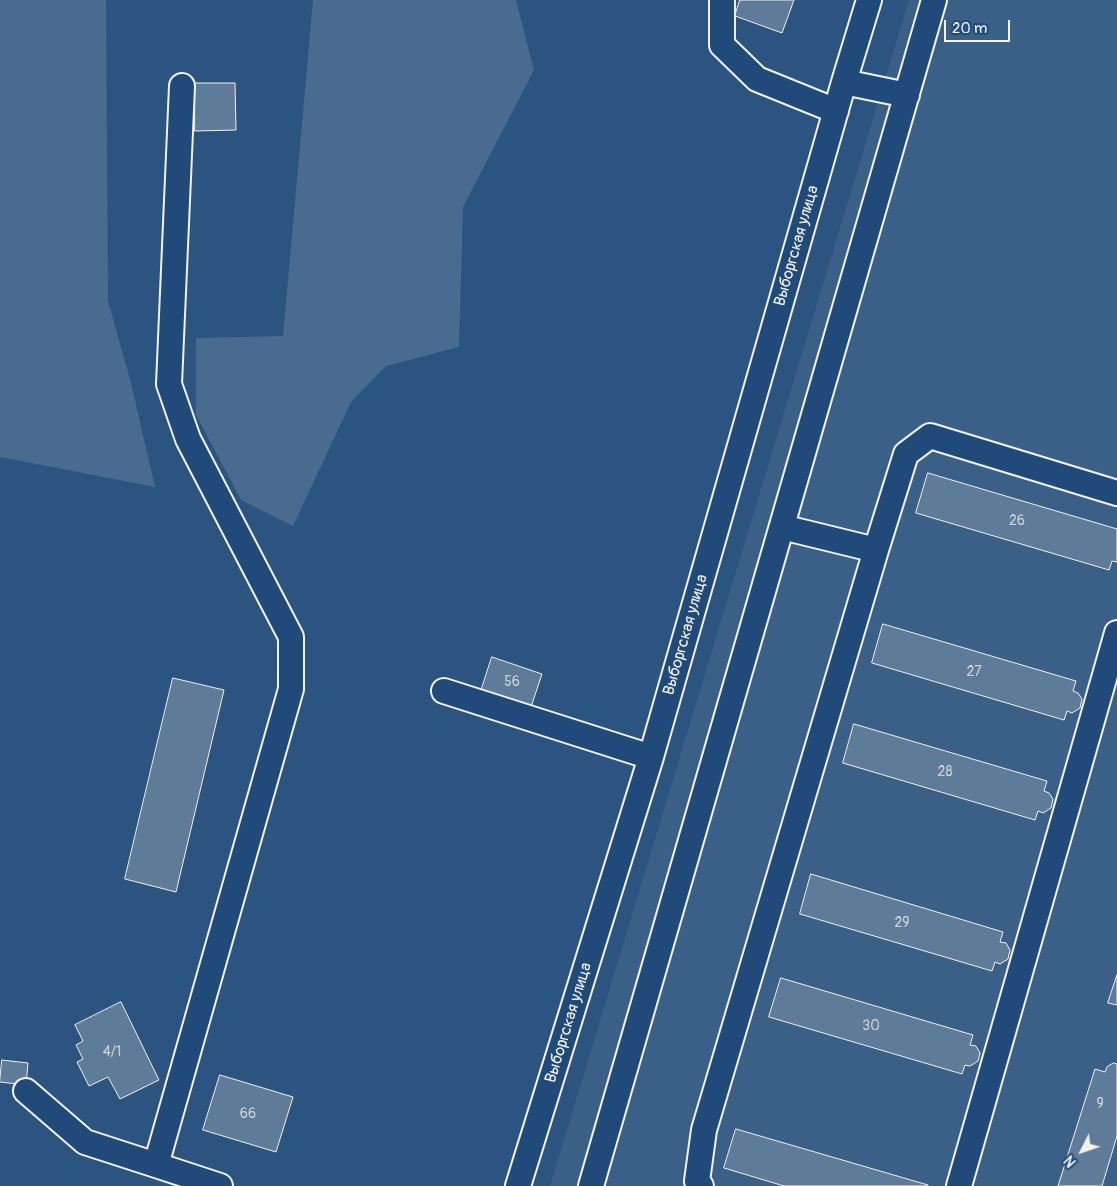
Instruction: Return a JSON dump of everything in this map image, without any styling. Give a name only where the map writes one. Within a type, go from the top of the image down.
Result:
[{"type":"street","points":[[722,0],[722,45],[758,79],[836,111]]},
{"type":"street","name":"Выборгская улица","points":[[518,1186],[651,758],[869,0]]},
{"type":"street","points":[[590,1186],[934,0]]},
{"type":"street","points":[[844,82],[907,95]]},
{"type":"street","points":[[156,1165],[291,689],[291,637],[188,440],[170,384],[182,86]]},
{"type":"street","points":[[702,1186],[697,1181],[704,1130],[906,454],[930,436],[1117,493]]},
{"type":"street","points":[[782,527],[876,550]]},
{"type":"street","points":[[959,1186],[1117,633]]},
{"type":"street","points":[[444,691],[651,758]]},
{"type":"street","points":[[26,1091],[85,1142],[220,1186]]},
{"type":"shaded area","points":[[0,0],[106,0],[108,301],[131,383],[155,487],[0,457]]},
{"type":"shaded area","points":[[313,0],[516,0],[534,70],[463,207],[459,347],[386,366],[351,402],[293,526],[241,500],[196,415],[196,338],[283,336]]},
{"type":"shaded area","points":[[909,0],[1117,0],[1117,1186],[550,1186]]},
{"type":"building","points":[[740,0],[794,0],[782,33],[735,16]]},
{"type":"building","points":[[195,83],[235,83],[236,130],[195,131]]},
{"type":"building","points":[[928,473],[1117,529],[1117,562],[1112,561],[1109,570],[916,513]]},
{"type":"building","points":[[883,624],[1076,681],[1073,691],[1078,693],[1082,699],[1080,708],[1072,713],[1067,711],[1064,720],[872,663]]},
{"type":"building","points":[[492,657],[542,674],[531,707],[481,691]]},
{"type":"building","points":[[173,678],[224,690],[176,892],[125,879]]},
{"type":"building","points":[[854,724],[1047,781],[1044,791],[1049,793],[1053,799],[1051,808],[1043,813],[1038,811],[1035,820],[843,763]]},
{"type":"building","points":[[811,874],[1003,932],[1000,942],[1006,943],[1010,950],[1008,959],[1000,964],[995,962],[992,971],[800,914]]},
{"type":"building","points":[[1117,975],[1117,1005],[1108,1003]]},
{"type":"building","points":[[781,978],[973,1035],[970,1045],[976,1046],[980,1053],[978,1061],[970,1066],[965,1065],[962,1074],[769,1017]]},
{"type":"building","points":[[121,1002],[159,1080],[120,1099],[108,1077],[89,1086],[77,1062],[83,1059],[76,1045],[83,1041],[75,1025]]},
{"type":"building","points":[[2,1060],[28,1063],[26,1085],[0,1082]]},
{"type":"building","points":[[1114,1063],[1117,1064],[1117,1136],[1102,1186],[1058,1186],[1095,1069],[1105,1072],[1107,1067]]},
{"type":"building","points":[[220,1075],[293,1097],[276,1152],[203,1130]]},
{"type":"building","points":[[736,1129],[928,1186],[784,1186],[724,1168]]}]
